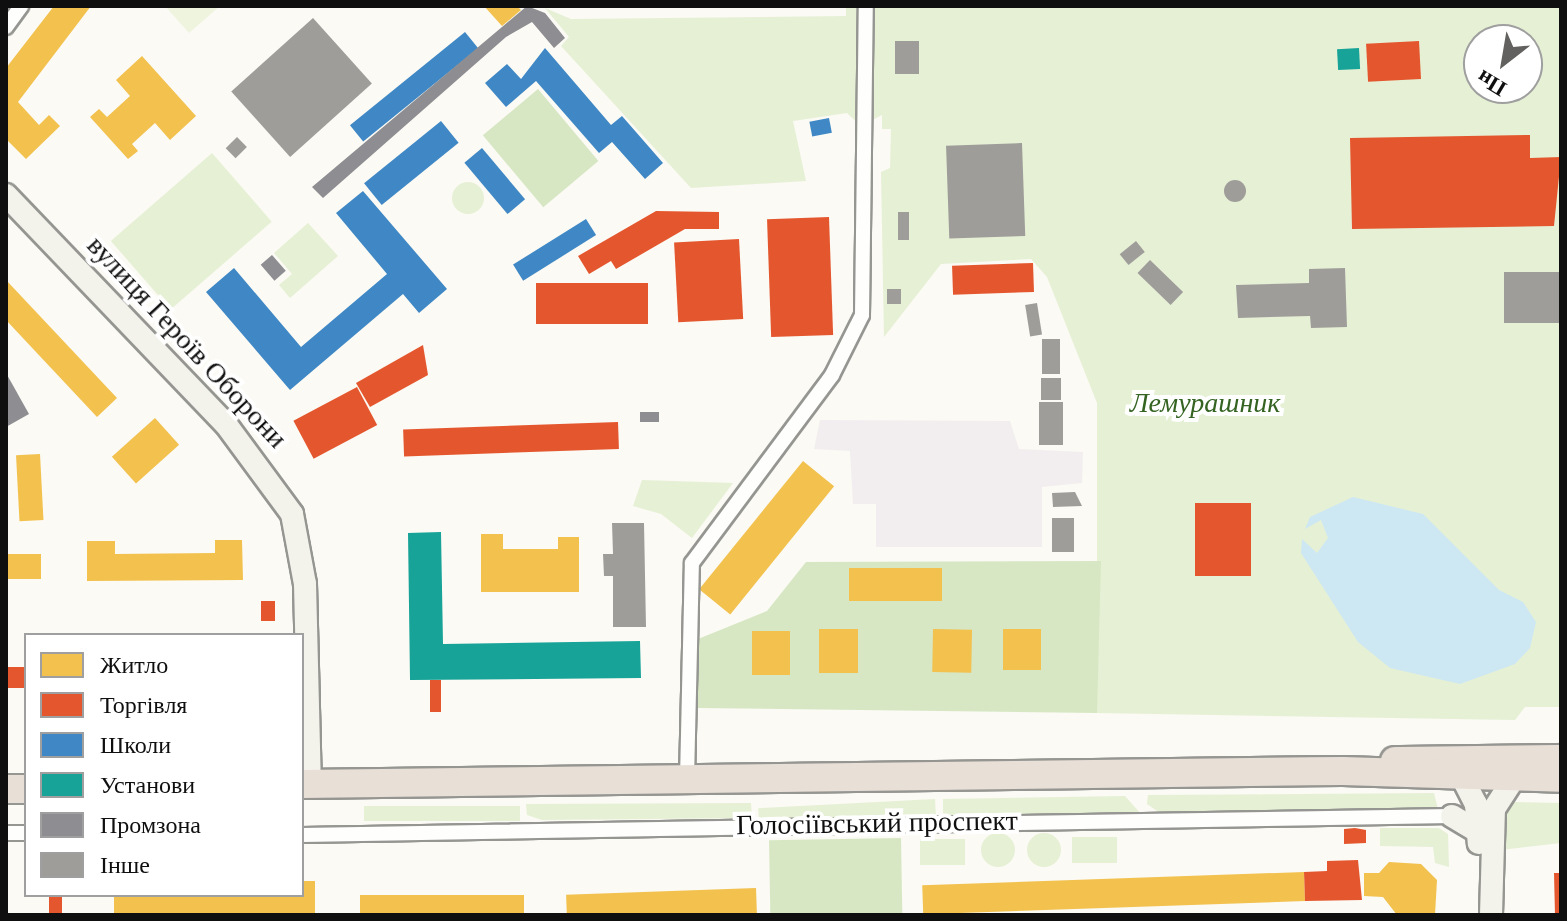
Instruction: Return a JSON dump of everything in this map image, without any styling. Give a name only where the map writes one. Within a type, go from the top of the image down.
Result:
[{"type":"highway","name":"Голосіївський проспект","points":[[1343,771],[1438,756],[1561,759]]},
{"type":"highway","name":"Голосіївський проспект","points":[[306,784],[1343,771],[1561,778]]},
{"type":"street","points":[[6,27],[21,6]]},
{"type":"street","points":[[687,779],[692,563],[832,375],[862,315],[866,6]]},
{"type":"street","name":"вулиця Героїв Оборони","points":[[6,195],[225,423],[292,514],[305,584],[306,784]]},
{"type":"street","points":[[1462,777],[1484,818],[1492,852],[1491,915]]},
{"type":"street","points":[[1479,915],[1484,818],[1515,777]]},
{"type":"street","points":[[1452,816],[1484,818]]},
{"type":"street","name":"Голосіївський проспект","points":[[304,835],[1452,816]]},
{"type":"shaded area","points":[[820,420],[1010,421],[1019,449],[1083,452],[1082,483],[1042,487],[1042,547],[876,547],[876,504],[853,504],[850,451],[814,449]]},
{"type":"green space","points":[[165,6],[220,6],[189,33]]},
{"type":"green space","name":"Лемурашник","points":[[846,6],[1561,6],[1561,707],[1525,707],[1515,720],[1097,713],[1097,403],[1047,277],[1031,259],[941,264],[884,337],[881,172],[890,168],[891,129],[882,129],[882,115],[861,126],[847,113],[793,121],[806,181],[691,188],[561,46],[569,37],[545,8],[571,19],[846,16]]},
{"type":"green space","points":[[538,89],[598,161],[543,207],[483,135]]},
{"type":"green space","points":[[212,153],[272,222],[171,310],[111,241]]},
{"type":"green space","points":[[468,182],[479,187],[484,198],[479,209],[468,214],[457,209],[452,198],[457,187]]},
{"type":"green space","points":[[308,223],[338,256],[290,298],[279,285],[292,274],[274,253]]},
{"type":"green space","points":[[642,480],[733,483],[692,538],[661,514],[633,506]]},
{"type":"green space","points":[[1101,561],[1097,713],[698,708],[698,639],[767,611],[806,562]]},
{"type":"green space","points":[[1434,793],[1438,809],[1160,813],[1147,804],[1148,795]]},
{"type":"green space","points":[[1125,796],[1142,815],[943,816],[943,799]]},
{"type":"green space","points":[[935,799],[936,816],[759,825],[758,808]]},
{"type":"green space","points":[[1512,802],[1561,803],[1561,843],[1501,850],[1500,817]]},
{"type":"green space","points":[[751,803],[752,818],[542,820],[527,815],[526,804]]},
{"type":"green space","points":[[364,806],[520,806],[520,821],[364,821]]},
{"type":"green space","points":[[1380,828],[1439,828],[1448,834],[1449,867],[1435,863],[1433,847],[1380,846]]},
{"type":"green space","points":[[998,833],[1010,838],[1015,850],[1010,862],[998,867],[986,862],[981,850],[986,838]]},
{"type":"green space","points":[[1044,833],[1056,838],[1061,850],[1056,862],[1044,867],[1032,862],[1027,850],[1032,838]]},
{"type":"green space","points":[[1072,837],[1117,837],[1117,863],[1072,863]]},
{"type":"green space","points":[[901,838],[902,915],[770,915],[769,840]]},
{"type":"green space","points":[[920,839],[965,839],[965,865],[920,865]]},
{"type":"water","points":[[1353,497],[1423,514],[1499,590],[1523,602],[1536,622],[1530,648],[1515,664],[1460,684],[1390,668],[1358,642],[1301,553],[1302,539],[1317,553],[1328,538],[1321,520],[1305,529],[1310,517]]},
{"type":"building: Житло","points":[[54,6],[91,6],[18,102],[39,125],[49,115],[60,126],[26,159],[6,139],[6,68]]},
{"type":"building: Житло","points":[[484,6],[517,6],[521,10],[502,26]]},
{"type":"building: Житло","points":[[142,56],[196,116],[170,140],[155,123],[132,144],[138,151],[128,159],[90,117],[99,109],[107,117],[130,96],[116,80]]},
{"type":"building: Житло","points":[[6,280],[117,398],[97,417],[6,320]]},
{"type":"building: Житло","points":[[155,418],[179,445],[136,484],[112,457]]},
{"type":"building: Житло","points":[[40,454],[43,520],[19,521],[16,455]]},
{"type":"building: Житло","points":[[803,461],[834,486],[730,614],[699,589]]},
{"type":"building: Житло","points":[[481,534],[503,534],[503,549],[558,549],[558,537],[579,537],[579,592],[481,592]]},
{"type":"building: Житло","points":[[215,540],[242,540],[243,580],[87,581],[87,541],[115,541],[115,554],[215,553]]},
{"type":"building: Житло","points":[[6,554],[41,554],[41,579],[6,579]]},
{"type":"building: Житло","points":[[849,568],[942,568],[942,601],[849,601]]},
{"type":"building: Житло","points":[[819,629],[858,629],[858,673],[819,673]]},
{"type":"building: Житло","points":[[933,629],[972,630],[971,673],[932,672]]},
{"type":"building: Житло","points":[[1003,629],[1041,629],[1041,670],[1003,670]]},
{"type":"building: Житло","points":[[752,631],[790,631],[790,675],[752,675]]},
{"type":"building: Житло","points":[[1389,862],[1421,864],[1437,880],[1435,915],[1397,915],[1383,897],[1364,896],[1364,873],[1379,873]]},
{"type":"building: Житло","points":[[1304,872],[1305,901],[923,914],[922,885]]},
{"type":"building: Житло","points":[[304,881],[315,881],[315,913],[114,915],[114,897],[304,897]]},
{"type":"building: Житло","points":[[756,888],[757,915],[567,915],[566,895]]},
{"type":"building: Житло","points":[[360,895],[524,895],[524,915],[360,915]]},
{"type":"building: Торгівля","points":[[1419,41],[1421,79],[1368,82],[1366,44]]},
{"type":"building: Торгівля","points":[[1530,135],[1530,158],[1561,157],[1554,226],[1352,229],[1350,138]]},
{"type":"building: Торгівля","points":[[656,211],[719,212],[719,229],[685,229],[616,269],[611,261],[589,274],[578,256]]},
{"type":"building: Торгівля","points":[[829,217],[833,335],[771,337],[767,219]]},
{"type":"building: Торгівля","points":[[739,239],[743,319],[678,322],[674,242]]},
{"type":"building: Торгівля","points":[[1033,263],[1034,292],[953,295],[952,266]]},
{"type":"building: Торгівля","points":[[536,283],[648,283],[648,324],[536,324]]},
{"type":"building: Торгівля","points":[[423,345],[428,375],[370,407],[356,383]]},
{"type":"building: Торгівля","points":[[357,387],[377,425],[314,459],[293,421]]},
{"type":"building: Торгівля","points":[[618,422],[619,449],[404,456],[403,430]]},
{"type":"building: Торгівля","points":[[1195,503],[1251,503],[1251,576],[1195,576]]},
{"type":"building: Торгівля","points":[[261,601],[275,601],[275,621],[261,621]]},
{"type":"building: Торгівля","points":[[6,667],[24,667],[24,688],[6,688]]},
{"type":"building: Торгівля","points":[[430,680],[441,680],[441,712],[430,712]]},
{"type":"building: Торгівля","points":[[1344,829],[1366,830],[1366,843],[1344,844]]},
{"type":"building: Торгівля","points":[[1358,860],[1362,900],[1305,901],[1304,872],[1327,871],[1327,861]]},
{"type":"building: Торгівля","points":[[1554,873],[1561,873],[1561,915],[1555,915]]},
{"type":"building: Торгівля","points":[[49,897],[62,897],[62,914],[49,914]]},
{"type":"building: Школи","points":[[465,32],[478,48],[363,141],[350,125]]},
{"type":"building: Школи","points":[[545,48],[611,125],[622,116],[663,163],[645,179],[612,142],[599,153],[536,81],[506,107],[485,83],[507,64],[521,79]]},
{"type":"building: Школи","points":[[829,118],[832,133],[812,137],[809,122]]},
{"type":"building: Школи","points":[[441,121],[459,143],[382,205],[364,183]]},
{"type":"building: Школи","points":[[482,148],[525,199],[507,214],[464,163]]},
{"type":"building: Школи","points":[[363,191],[447,289],[419,313],[403,294],[290,390],[206,292],[234,268],[301,347],[387,274],[336,213]]},
{"type":"building: Школи","points":[[586,219],[596,235],[523,281],[513,265]]},
{"type":"building: Установи","points":[[1359,48],[1360,69],[1338,70],[1337,49]]},
{"type":"building: Установи","points":[[441,532],[443,644],[640,641],[641,678],[410,680],[408,533]]},
{"type":"building: Промзона","points":[[527,6],[545,13],[565,38],[554,48],[532,22],[506,37],[323,198],[312,187]]},
{"type":"building: Промзона","points":[[272,255],[286,271],[274,281],[261,265]]},
{"type":"building: Промзона","points":[[6,373],[29,414],[6,427]]},
{"type":"building: Промзона","points":[[640,412],[659,412],[659,422],[640,422]]},
{"type":"building: Інше","points":[[313,18],[372,83],[290,157],[231,92]]},
{"type":"building: Інше","points":[[895,41],[919,41],[919,74],[895,74]]},
{"type":"building: Інше","points":[[237,137],[247,147],[236,158],[226,148]]},
{"type":"building: Інше","points":[[1022,143],[1025,236],[949,239],[946,146]]},
{"type":"building: Інше","points":[[1235,180],[1243,183],[1246,191],[1243,199],[1235,202],[1227,199],[1224,191],[1227,183]]},
{"type":"building: Інше","points":[[898,212],[909,212],[909,240],[898,240]]},
{"type":"building: Інше","points":[[1136,241],[1145,252],[1128,265],[1120,254]]},
{"type":"building: Інше","points":[[1150,260],[1183,292],[1171,305],[1137,273]]},
{"type":"building: Інше","points":[[1345,268],[1347,327],[1311,328],[1310,316],[1238,318],[1236,285],[1309,283],[1309,269]]},
{"type":"building: Інше","points":[[1504,272],[1561,272],[1561,323],[1504,323]]},
{"type":"building: Інше","points":[[887,289],[901,289],[901,304],[887,304]]},
{"type":"building: Інше","points":[[1037,303],[1042,335],[1030,336],[1025,305]]},
{"type":"building: Інше","points":[[1042,339],[1060,339],[1060,374],[1042,374]]},
{"type":"building: Інше","points":[[1041,378],[1061,378],[1061,400],[1041,400]]},
{"type":"building: Інше","points":[[1039,402],[1063,402],[1063,445],[1039,445]]},
{"type":"building: Інше","points":[[1075,492],[1082,506],[1053,507],[1052,493]]},
{"type":"building: Інше","points":[[1052,518],[1074,518],[1074,552],[1052,552]]},
{"type":"building: Інше","points":[[612,523],[644,523],[646,627],[613,627],[613,576],[604,576],[603,554],[613,554]]}]
